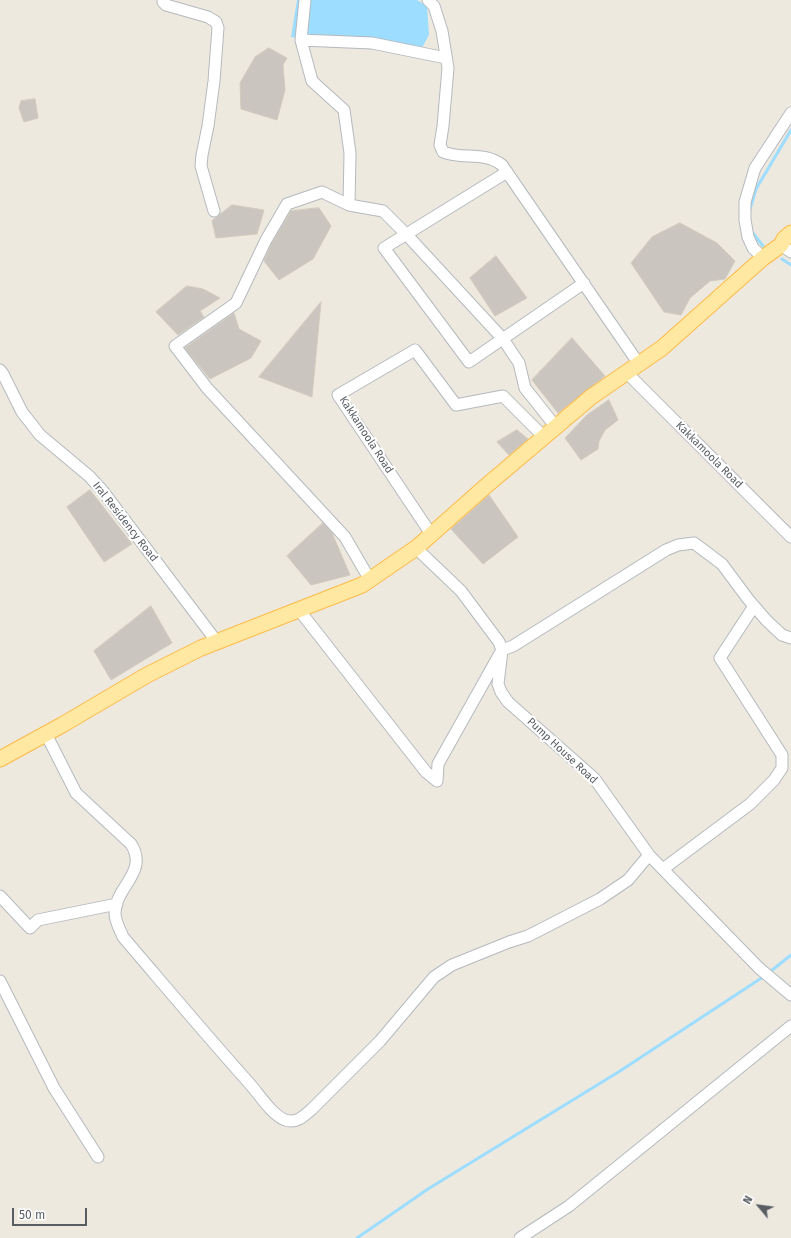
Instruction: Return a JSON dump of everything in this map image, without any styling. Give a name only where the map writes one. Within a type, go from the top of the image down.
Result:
[{"type":"main road","points":[[0,759],[147,675],[201,648],[362,585],[370,580],[416,548],[480,490],[591,397],[662,348],[763,258],[786,248],[784,239],[791,233]]},
{"type":"street","points":[[163,0],[166,5],[208,16],[216,22],[218,28],[214,81],[201,166],[214,211]]},
{"type":"street","points":[[305,0],[301,40],[312,81],[344,110],[350,153],[349,205]]},
{"type":"street","points":[[428,0],[434,6],[442,31],[448,68],[440,145],[443,152],[451,155],[482,156],[496,160],[502,165],[640,364]]},
{"type":"street","points":[[301,40],[372,43],[446,58]]},
{"type":"street","points":[[763,258],[753,248],[748,237],[745,220],[745,202],[755,168],[791,114]]},
{"type":"street","points":[[507,172],[384,248],[469,362],[584,283]]},
{"type":"street","points":[[370,580],[345,537],[207,388],[175,346],[236,303],[266,240],[287,204],[322,192],[349,205],[383,211],[503,339],[518,363],[525,388],[556,427]]},
{"type":"street","name":"Kakkamoola Road","points":[[431,534],[338,395],[415,350],[456,405],[503,396],[544,437]]},
{"type":"street","name":"Iral Residency Road","points":[[0,370],[22,412],[40,435],[89,476],[102,490],[217,642]]},
{"type":"street","name":"Kakkamoola Road","points":[[627,373],[791,537]]},
{"type":"street","points":[[299,610],[426,772],[437,781],[438,764],[502,650],[513,646],[666,550],[678,545],[694,544],[722,564],[767,621],[782,635],[791,638]]},
{"type":"street","points":[[416,548],[461,591],[499,642],[502,650]]},
{"type":"street","points":[[663,869],[750,804],[774,780],[782,768],[782,754],[720,658],[754,606]]},
{"type":"street","name":"Pump House Road","points":[[502,650],[498,684],[501,692],[508,702],[594,778],[649,855],[759,968],[791,995]]},
{"type":"street","points":[[46,734],[76,793],[131,844],[136,851],[138,861],[135,870],[120,897],[115,912],[116,920],[123,937],[271,1110],[286,1121],[294,1121],[301,1118],[312,1109],[380,1041],[434,977],[452,965],[528,936],[600,899],[628,880],[649,855]]},
{"type":"street","points":[[0,896],[30,928],[38,920],[117,904]]},
{"type":"street","points":[[0,981],[54,1088],[98,1157]]},
{"type":"street","points":[[520,1238],[569,1206],[791,1026]]},
{"type":"water","points":[[297,0],[417,0],[427,6],[429,35],[418,55],[291,37]]},
{"type":"building","points":[[269,48],[287,58],[283,65],[285,90],[277,120],[241,109],[240,83],[255,57]]},
{"type":"building","points":[[35,99],[38,118],[24,122],[19,108],[21,101]]},
{"type":"building","points":[[232,205],[264,210],[257,234],[216,238],[212,221]]},
{"type":"building","points":[[319,208],[331,226],[313,259],[279,280],[264,261],[272,243],[291,211]]},
{"type":"building","points":[[680,223],[717,243],[735,261],[725,279],[710,281],[690,298],[681,315],[664,312],[631,263],[652,237]]},
{"type":"building","points":[[496,256],[527,298],[495,316],[470,278]]},
{"type":"building","points":[[187,286],[203,289],[220,298],[200,311],[204,317],[178,335],[156,312]]},
{"type":"building","points":[[321,302],[312,397],[259,377]]},
{"type":"building","points":[[234,313],[239,329],[261,341],[251,358],[210,379],[185,348]]},
{"type":"building","points":[[572,338],[605,376],[558,413],[532,380]]},
{"type":"building","points":[[609,400],[618,420],[605,430],[599,441],[598,449],[581,460],[565,438],[587,415]]},
{"type":"building","points":[[517,430],[528,439],[509,455],[497,442]]},
{"type":"building","points":[[90,490],[132,544],[104,562],[67,507]]},
{"type":"building","points":[[489,495],[518,537],[483,564],[451,529]]},
{"type":"building","points":[[323,523],[332,533],[350,575],[311,585],[287,556]]},
{"type":"building","points":[[151,606],[172,643],[111,680],[94,651]]},
{"type":"waterway","points":[[750,209],[756,189],[791,130]]},
{"type":"waterway","points":[[752,232],[763,246]]},
{"type":"waterway","points":[[782,259],[791,265]]},
{"type":"waterway","points":[[771,971],[791,955]]},
{"type":"waterway","points":[[357,1238],[428,1189],[620,1071],[763,977]]}]
